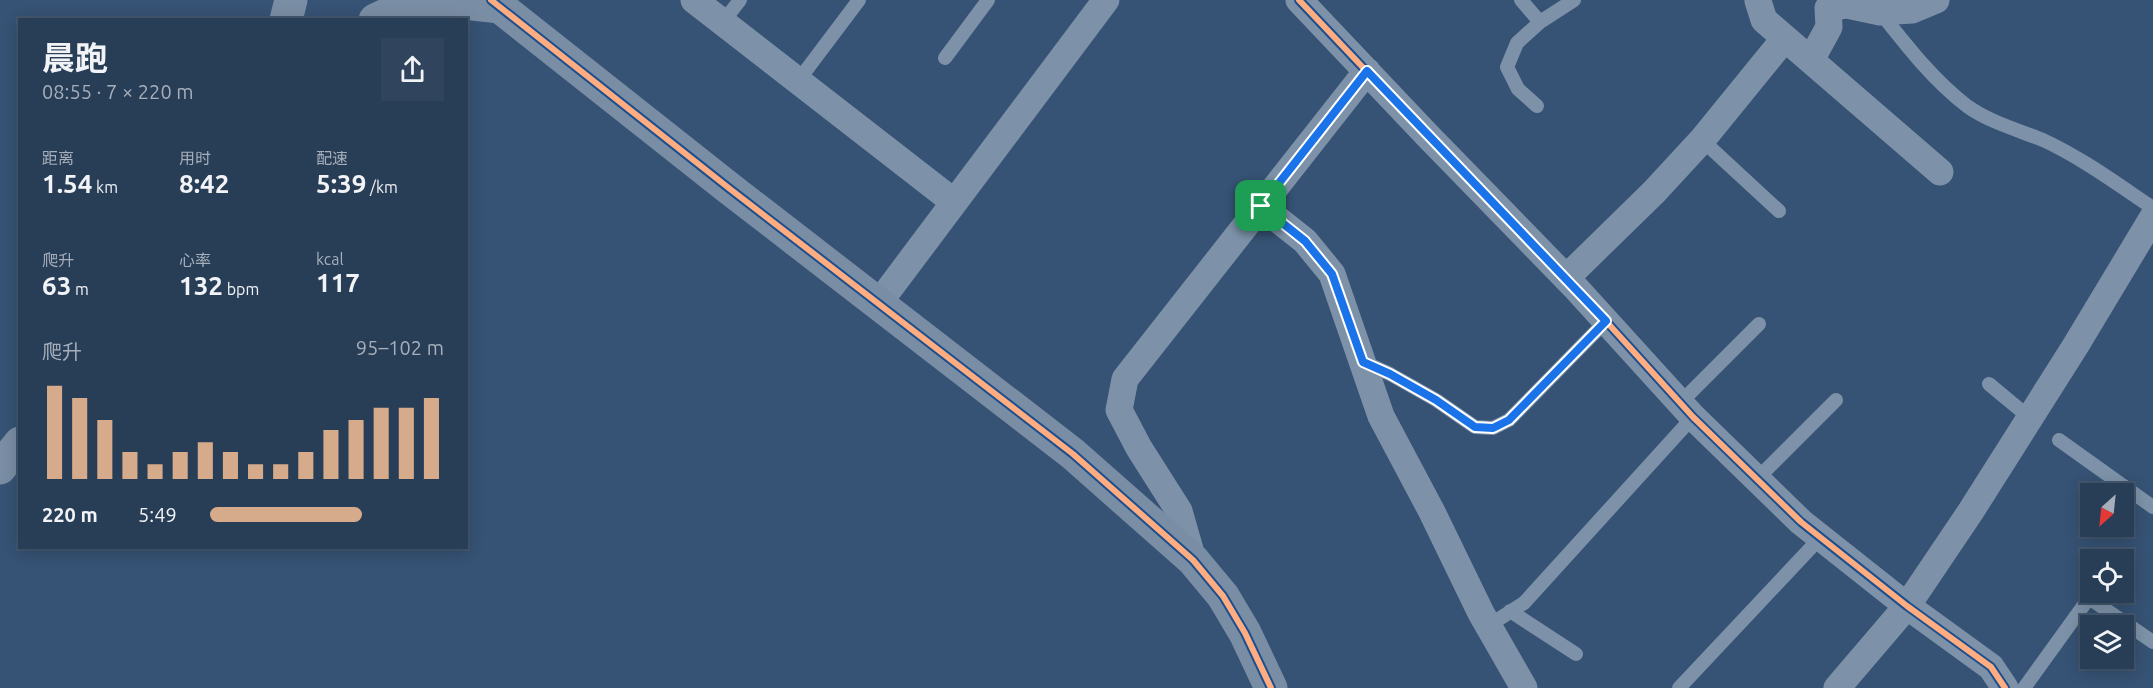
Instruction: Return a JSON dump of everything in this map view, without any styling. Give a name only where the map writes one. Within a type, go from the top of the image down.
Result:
[{"type":"street","points":[[286,18],[291,0]]},
{"type":"street","points":[[694,0],[954,202]]},
{"type":"street","points":[[878,304],[1106,0]]},
{"type":"street","points":[[1811,60],[1829,27],[1828,8],[1847,5],[1880,12],[1912,10],[1936,0]]},
{"type":"street","points":[[379,18],[409,4],[445,1],[495,4],[1073,454],[1193,560],[1223,596],[1245,633],[1271,688]]},
{"type":"street","points":[[1758,1],[1764,20],[1940,172]]},
{"type":"street","points":[[1305,2],[1426,134],[1566,278],[1686,410],[1801,522],[1907,606],[1990,667],[2005,688]]},
{"type":"street","points":[[1566,278],[1654,192],[1702,140],[1785,38]]},
{"type":"street","points":[[1193,560],[1179,511],[1139,448],[1119,410],[1125,379],[1367,71]]},
{"type":"street","points":[[1261,206],[1305,241],[1332,274],[1381,416],[1432,512],[1488,626],[1524,688]]},
{"type":"street","points":[[1837,688],[1907,606],[1971,511],[2076,345],[2153,217]]},
{"type":"street","points":[[0,468],[18,446]]},
{"type":"lane","points":[[723,22],[740,0]]},
{"type":"lane","points":[[798,81],[859,0]]},
{"type":"lane","points":[[945,58],[988,0]]},
{"type":"lane","points":[[1521,0],[1540,22]]},
{"type":"lane","points":[[1537,106],[1518,89],[1507,67],[1517,43],[1540,22],[1575,0]]},
{"type":"lane","points":[[1880,12],[1935,78],[1969,107],[2005,126],[2044,141],[2085,163],[2153,208]]},
{"type":"lane","points":[[1702,140],[1779,211]]},
{"type":"lane","points":[[1363,362],[1390,374],[1436,400],[1475,427],[1493,428],[1509,420],[1606,321]]},
{"type":"lane","points":[[1488,626],[1524,603],[1758,324]]},
{"type":"lane","points":[[1989,384],[2030,418]]},
{"type":"lane","points":[[1757,479],[1836,400]]},
{"type":"lane","points":[[2059,440],[2153,507]]},
{"type":"lane","points":[[1679,688],[1821,537]]},
{"type":"lane","points":[[2024,688],[2089,598],[2153,642]]},
{"type":"lane","points":[[1510,611],[1576,654]]},
{"type":"cycle path","points":[[491,0],[730,189],[1073,454],[1193,560],[1223,596],[1245,633],[1271,688]]},
{"type":"cycle path","points":[[1299,0],[1574,286],[1693,417],[1801,522],[1907,606],[1991,667],[2005,688]]},
{"type":"route","points":[[1367,71],[1606,321],[1509,420],[1493,428],[1475,427],[1436,400],[1390,374],[1363,362],[1332,274],[1305,241],[1261,206],[1367,71]]}]
